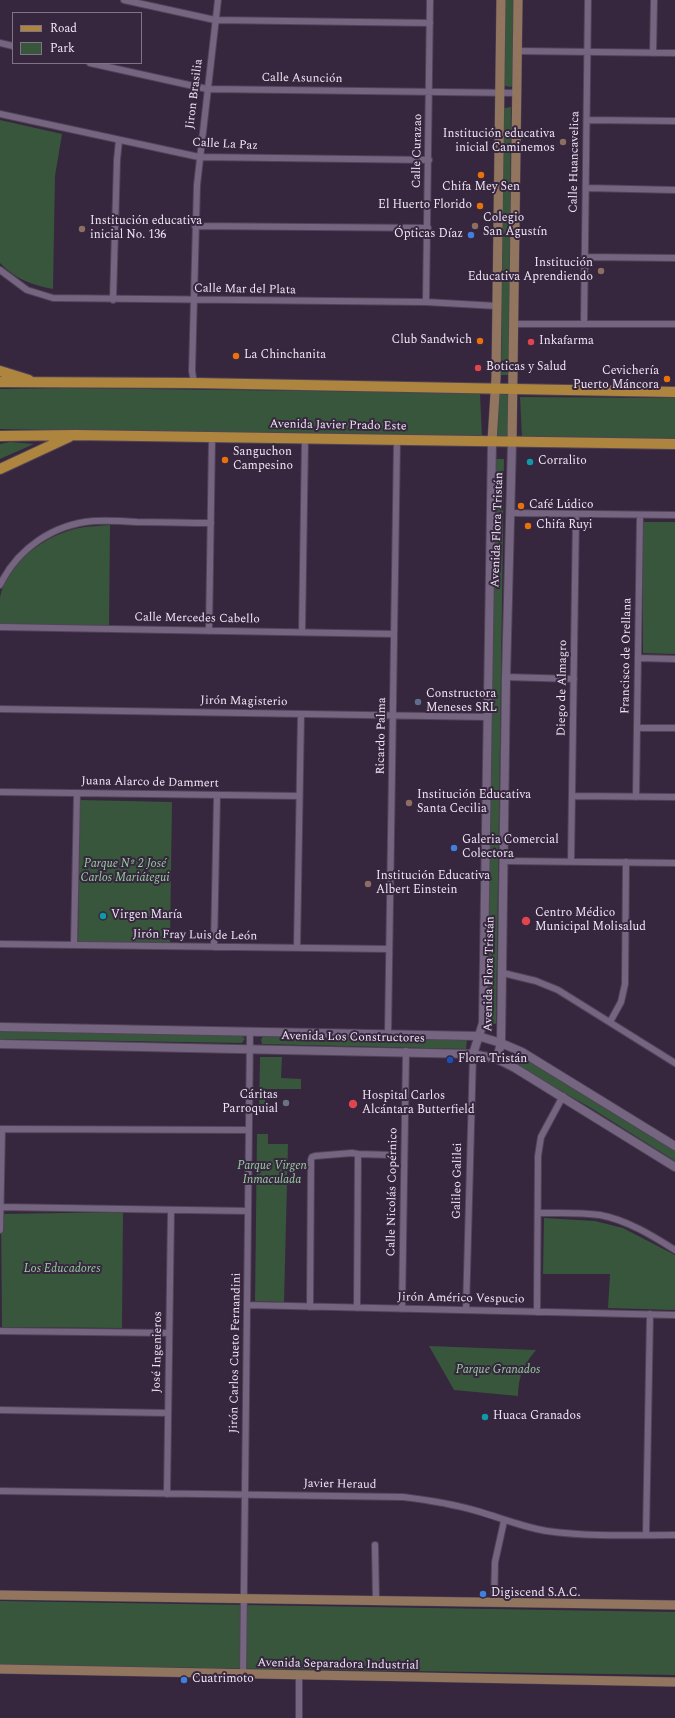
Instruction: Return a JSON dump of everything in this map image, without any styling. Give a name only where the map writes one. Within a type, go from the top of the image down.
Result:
[{"type":"main road","name":"Avenida Flora Tristán","points":[[492,441],[497,306],[501,0]]},
{"type":"main road","name":"Avenida Flora Tristán","points":[[512,442],[518,0]]},
{"type":"main road","points":[[0,371],[29,380],[54,382]]},
{"type":"main road","points":[[0,382],[194,383],[675,392]]},
{"type":"main road","points":[[0,469],[25,456],[75,435]]},
{"type":"main road","name":"Avenida Javier Prado Este","points":[[0,436],[75,435],[675,444]]},
{"type":"main road","points":[[0,1595],[675,1605]]},
{"type":"main road","name":"Avenida Separadora Industrial","points":[[0,1669],[243,1675],[675,1682]]},
{"type":"street","points":[[124,0],[215,20],[430,23]]},
{"type":"street","name":"Jiron Brasilia","points":[[194,383],[192,372],[195,226],[199,157],[218,0]]},
{"type":"street","name":"Calle Curazao","points":[[426,302],[430,92],[430,0]]},
{"type":"street","name":"Calle Huancavelica","points":[[584,324],[588,0]]},
{"type":"street","points":[[653,52],[654,0]]},
{"type":"street","points":[[0,43],[12,46]]},
{"type":"street","points":[[517,50],[675,53]]},
{"type":"street","name":"Calle Asunción","points":[[95,64],[207,88],[517,93]]},
{"type":"street","name":"Calle La Paz","points":[[0,114],[199,157],[429,160]]},
{"type":"street","points":[[587,120],[675,121]]},
{"type":"street","points":[[113,300],[117,160],[119,140]]},
{"type":"street","points":[[586,188],[675,190]]},
{"type":"street","points":[[195,226],[428,228]]},
{"type":"street","points":[[585,256],[675,258]]},
{"type":"street","name":"Calle Mar del Plata","points":[[0,270],[22,287],[46,297],[113,300],[426,302],[497,306]]},
{"type":"street","points":[[514,324],[675,324]]},
{"type":"street","points":[[209,631],[212,437]]},
{"type":"street","points":[[302,632],[305,439]]},
{"type":"street","name":"Ricardo Palma","points":[[388,1033],[397,440]]},
{"type":"street","name":"Avenida Flora Tristán","points":[[473,1054],[483,1023],[492,441]]},
{"type":"street","name":"Avenida Flora Tristán","points":[[496,1059],[501,1043],[503,973],[506,677],[512,442]]},
{"type":"street","points":[[510,513],[675,515]]},
{"type":"street","name":"Diego de Almagro","points":[[571,862],[576,514]]},
{"type":"street","name":"Francisco de Orellana","points":[[636,797],[640,515]]},
{"type":"street","points":[[0,585],[14,562],[28,548],[50,533],[75,524],[104,521],[211,524]]},
{"type":"street","name":"Calle Mercedes Cabello","points":[[0,627],[394,634]]},
{"type":"street","points":[[638,658],[675,659]]},
{"type":"street","points":[[506,677],[574,679]]},
{"type":"street","name":"Jirón Magisterio","points":[[0,709],[488,717]]},
{"type":"street","points":[[297,948],[301,714]]},
{"type":"street","points":[[637,728],[675,728]]},
{"type":"street","name":"Juana Alarco de Dammert","points":[[0,792],[300,796]]},
{"type":"street","points":[[74,945],[77,793]]},
{"type":"street","points":[[214,947],[217,795]]},
{"type":"street","points":[[572,796],[675,798]]},
{"type":"street","points":[[504,861],[675,863]]},
{"type":"street","points":[[610,1022],[621,1002],[625,984],[626,862]]},
{"type":"street","name":"Jirón Fray Luis de León","points":[[0,944],[389,949]]},
{"type":"street","points":[[503,973],[536,981],[558,990],[675,1062]]},
{"type":"street","name":"Avenida Los Constructores","points":[[0,1027],[388,1033],[478,1036],[501,1043],[522,1052],[675,1146]]},
{"type":"street","name":"Jirón Carlos Cueto Fernandini","points":[[243,1675],[250,1031]]},
{"type":"street","name":"Avenida Los Constructores","points":[[0,1044],[406,1051],[473,1054],[496,1059],[563,1096],[675,1167]]},
{"type":"street","name":"Calle Nicolás Copérnico","points":[[402,1309],[406,1051]]},
{"type":"street","name":"Galileo Galilei","points":[[466,1310],[473,1054]]},
{"type":"street","points":[[537,1312],[539,1213],[538,1156],[541,1137],[563,1096]]},
{"type":"street","points":[[0,1230],[1,1129],[249,1130]]},
{"type":"street","points":[[357,1308],[358,1154]]},
{"type":"street","points":[[310,1308],[312,1157],[358,1154],[391,1155]]},
{"type":"street","points":[[0,1207],[171,1211],[248,1211]]},
{"type":"street","name":"José Ingenieros","points":[[167,1494],[171,1211]]},
{"type":"street","points":[[539,1213],[602,1215],[629,1225],[656,1238],[675,1250]]},
{"type":"street","name":"Jirón Américo Vespucio","points":[[247,1305],[310,1308],[675,1315]]},
{"type":"street","points":[[646,1535],[650,1314]]},
{"type":"street","points":[[0,1331],[169,1332]]},
{"type":"street","points":[[0,1410],[168,1413]]},
{"type":"street","name":"Javier Heraud","points":[[0,1491],[403,1497],[440,1502],[478,1511],[504,1521],[547,1531],[675,1535]]},
{"type":"street","points":[[494,1602],[495,1562],[504,1521]]},
{"type":"street","points":[[375,1545],[376,1600]]},
{"type":"street","points":[[299,1676],[299,1718]]},
{"type":"green space","points":[[505,0],[514,0],[513,84],[511,87],[504,86],[503,81]]},
{"type":"green space","points":[[511,107],[509,375],[501,375],[504,108]]},
{"type":"green space","points":[[0,120],[62,134],[55,176],[53,289],[38,286],[24,280],[6,269],[0,263]]},
{"type":"green space","points":[[64,388],[480,393],[482,438],[0,429],[0,389]]},
{"type":"green space","points":[[498,391],[509,396],[509,436],[496,441]]},
{"type":"green space","points":[[520,397],[675,398],[675,438],[522,438]]},
{"type":"green space","points":[[10,442],[34,444],[0,459],[0,444]]},
{"type":"green space","points":[[494,459],[504,459],[496,1024],[484,1022]]},
{"type":"green space","points":[[643,522],[675,522],[675,654],[643,653]]},
{"type":"green space","points":[[110,525],[109,627],[0,625],[0,597],[4,584],[11,572],[30,552],[53,537],[66,532],[83,527]]},
{"type":"green space","name":"Parque Nº 2 José Carlos Mariátegui","points":[[80,800],[172,802],[170,944],[78,942]]},
{"type":"green space","points":[[0,1031],[241,1035],[245,1039],[242,1043],[0,1039]]},
{"type":"green space","points":[[263,1036],[467,1040],[466,1049],[262,1044],[261,1040]]},
{"type":"green space","points":[[512,1052],[542,1067],[675,1149],[675,1161],[591,1108],[508,1061]]},
{"type":"green space","points":[[260,1057],[282,1057],[281,1078],[301,1079],[301,1089],[265,1089],[265,1114],[259,1114]]},
{"type":"green space","name":"Parque Virgen Inmaculada","points":[[257,1134],[268,1134],[268,1144],[288,1144],[284,1302],[255,1301]]},
{"type":"green space","name":"Los Educadores","points":[[123,1212],[122,1328],[2,1327],[1,1214]]},
{"type":"green space","points":[[544,1218],[595,1221],[623,1228],[675,1255],[675,1310],[608,1308],[610,1274],[543,1274]]},
{"type":"green space","name":"Parque Granados","points":[[429,1346],[536,1350],[522,1371],[518,1396],[454,1390]]},
{"type":"green space","points":[[0,1601],[675,1612],[675,1675],[0,1665]]},
{"type":"place","name":"Institución educativa inicial Caminemos","points":[[563,142]]},
{"type":"place","name":"Chifa Mey Sen","points":[[481,175]]},
{"type":"place","name":"El Huerto Florido","points":[[480,206]]},
{"type":"place","name":"Colegio San Agustín","points":[[475,226]]},
{"type":"place","name":"Institución educativa inicial No. 136","points":[[82,229]]},
{"type":"place","name":"Ópticas Díaz","points":[[471,235]]},
{"type":"place","name":"Institución Educativa Aprendiendo","points":[[601,271]]},
{"type":"place","name":"Club Sandwich","points":[[480,341]]},
{"type":"place","name":"Inkafarma","points":[[531,342]]},
{"type":"place","name":"La Chinchanita","points":[[236,356]]},
{"type":"place","name":"Boticas y Salud","points":[[478,368]]},
{"type":"place","name":"Cevichería Puerto Máncora","points":[[667,379]]},
{"type":"place","name":"Sanguchon Campesino","points":[[225,460]]},
{"type":"place","name":"Corralito","points":[[530,462]]},
{"type":"place","name":"Café Lúdico","points":[[521,506]]},
{"type":"place","name":"Chifa Ruyi","points":[[528,526]]},
{"type":"place","name":"Constructora Meneses SRL","points":[[418,702]]},
{"type":"place","name":"Institución Educativa Santa Cecilia","points":[[409,803]]},
{"type":"place","name":"Galeria Comercial Colectora","points":[[454,848]]},
{"type":"place","name":"Institución Educativa Albert Einstein","points":[[368,884]]},
{"type":"place","name":"Virgen María","points":[[103,916]]},
{"type":"place","name":"Centro Médico Municipal Molisalud","points":[[526,921]]},
{"type":"place","name":"Flora Tristán","points":[[450,1060]]},
{"type":"place","name":"Cáritas Parroquial","points":[[286,1103]]},
{"type":"place","name":"Hospital Carlos Alcántara Butterfield","points":[[353,1104]]},
{"type":"place","name":"Huaca Granados","points":[[485,1417]]},
{"type":"place","name":"Digiscend S.A.C.","points":[[483,1594]]},
{"type":"place","name":"Cuatrimoto","points":[[184,1680]]}]
